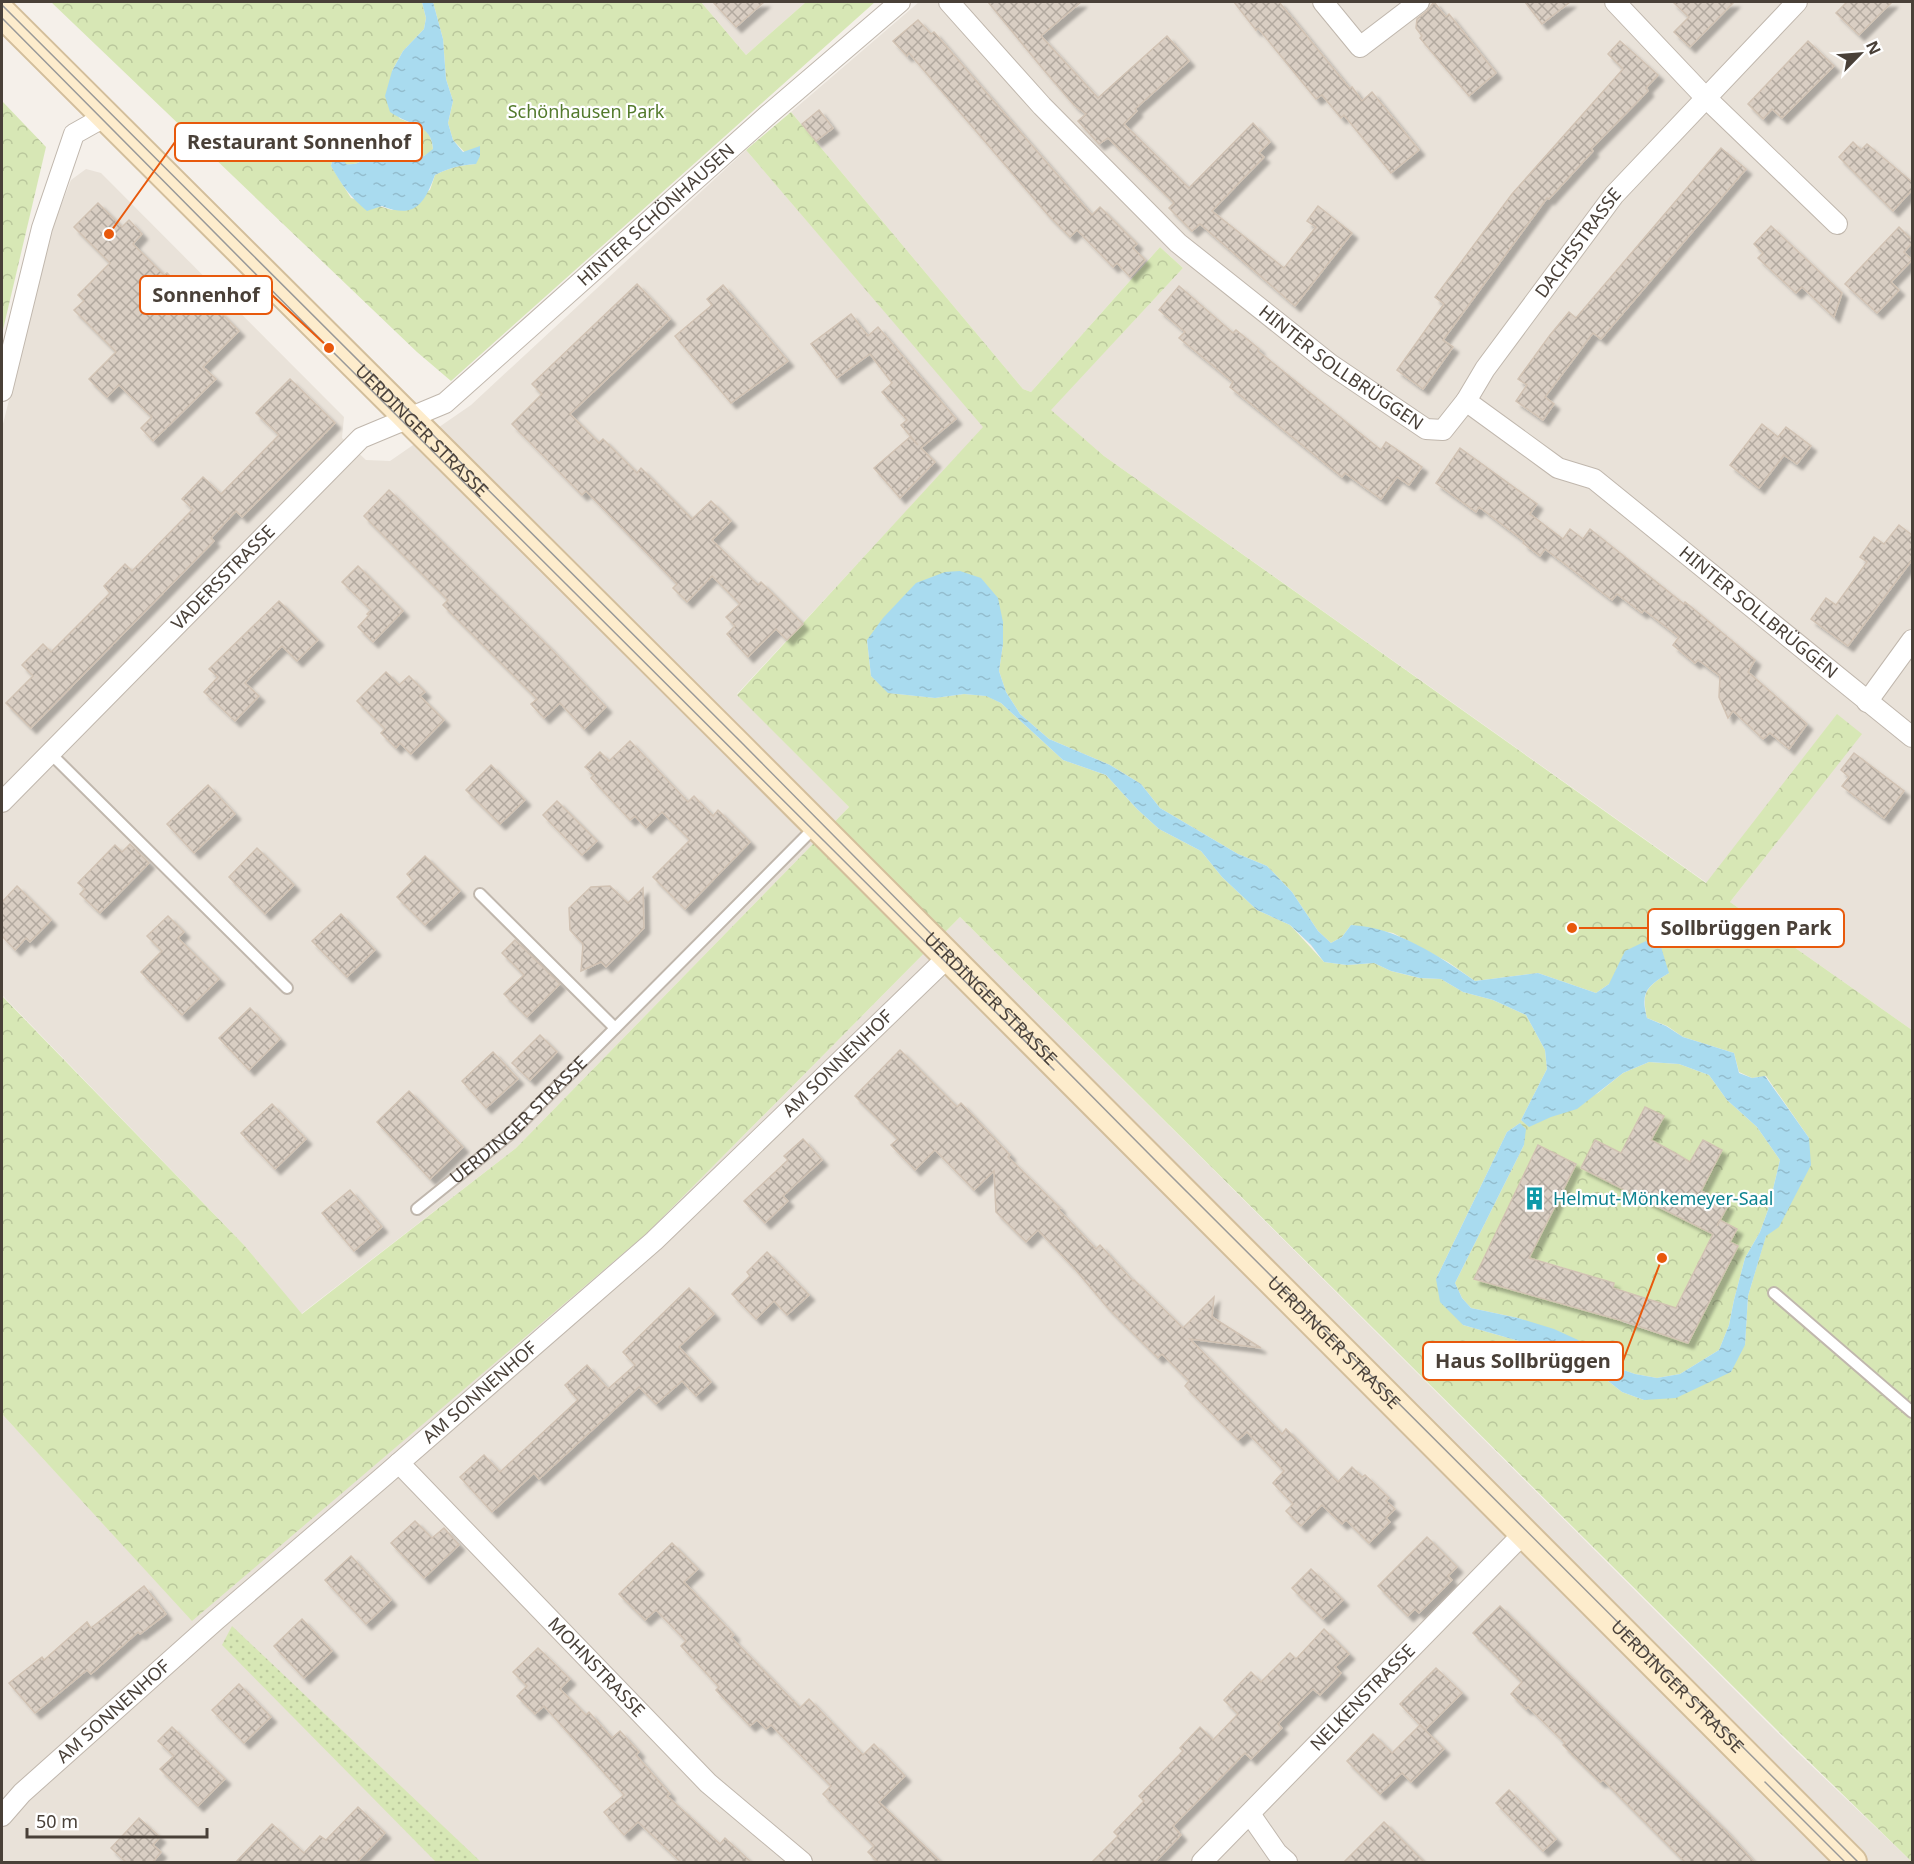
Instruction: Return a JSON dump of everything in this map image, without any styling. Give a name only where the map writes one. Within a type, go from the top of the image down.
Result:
[{"type":"main road","name":"UERDINGER STRASSE","points":[[2,13],[817,825],[1852,1863]]},
{"type":"street","name":"HINTER SCHÖNHAUSEN","points":[[408,418],[445,403],[759,123],[900,2]]},
{"type":"street","name":"HINTER SOLLBRÜGGEN","points":[[949,2],[1042,106],[1178,243],[1330,364],[1426,429],[1443,429],[1466,401],[1558,468],[1594,478],[1912,737]]},
{"type":"street","points":[[1323,2],[1360,47],[1419,2]]},
{"type":"street","points":[[1615,2],[1705,97],[1837,224]]},
{"type":"street","name":"DACHSSTRASSE","points":[[1466,401],[1485,369],[1614,195],[1797,2]]},
{"type":"street","points":[[2,391],[42,228],[74,134],[106,116]]},
{"type":"street","name":"VADERSSTRASSE","points":[[2,802],[361,438],[408,418]]},
{"type":"street","points":[[1867,702],[1912,640]]},
{"type":"street","name":"AM SONNENHOF","points":[[2,1816],[22,1793],[216,1620],[654,1241],[948,957]]},
{"type":"street","name":"MOHNSTRASSE","points":[[399,1463],[708,1783],[802,1863]]},
{"type":"street","name":"NELKENSTRASSE","points":[[1202,1863],[1524,1533]]},
{"type":"street","points":[[1250,1814],[1287,1863]]},
{"type":"lane","points":[[50,753],[287,988]]},
{"type":"lane","name":"UERDINGER STRASSE","points":[[417,1209],[510,1134],[817,825]]},
{"type":"lane","points":[[480,894],[615,1028]]},
{"type":"lane","points":[[1774,1293],[1912,1412]]},
{"type":"shaded area","points":[[701,2],[806,2],[746,55]]},
{"type":"shaded area","points":[[919,2],[1912,2],[1912,1030],[1730,902],[1861,734],[1837,715],[1707,883],[1104,456],[1050,410],[1183,268],[1160,247],[1031,392],[1023,389],[791,112]]},
{"type":"shaded area","points":[[746,150],[984,427],[737,694],[849,807],[516,1148],[301,1314],[244,1245],[2,995],[2,428],[51,231],[71,180],[86,169],[101,173],[344,417],[342,438],[366,460],[390,461],[471,405]]},
{"type":"shaded area","points":[[960,917],[1792,1747],[1912,1862],[2,1862],[2,1414],[192,1620],[646,1234]]},
{"type":"green space","name":"Schönhausen Park","points":[[51,2],[422,2],[426,18],[424,29],[403,51],[392,71],[399,118],[427,132],[433,150],[424,156],[409,158],[399,150],[386,152],[350,164],[346,164],[341,157],[333,158],[331,166],[351,198],[392,210],[430,190],[435,175],[455,167],[476,164],[453,140],[448,123],[453,101],[446,79],[443,39],[433,2],[701,2],[746,55],[806,2],[875,2],[451,381],[417,352]]},
{"type":"green space","points":[[2,101],[46,147],[2,334]]},
{"type":"green space","points":[[791,112],[1023,389],[1031,392],[1160,247],[1183,268],[1051,410],[1104,456],[1706,883],[1837,714],[1862,734],[1730,902],[1912,1030],[1912,1862],[960,917],[646,1234],[192,1621],[2,1414],[2,996],[244,1245],[302,1314],[516,1148],[849,807],[737,695],[983,427],[746,150]],"holes":[[[1003,622],[999,671],[1006,692],[1020,714],[1049,739],[1110,765],[1141,784],[1160,808],[1238,854],[1267,866],[1292,892],[1318,931],[1331,943],[1342,937],[1351,925],[1393,933],[1448,962],[1475,981],[1538,973],[1596,993],[1609,984],[1669,973],[1655,982],[1648,991],[1645,1002],[1647,1018],[1667,1026],[1683,1037],[1734,1053],[1739,1072],[1752,1078],[1766,1076],[1809,1138],[1779,1226],[1766,1235],[1748,1296],[1745,1345],[1644,1400],[1622,1392],[1594,1370],[1557,1352],[1463,1325],[1436,1279],[1507,1132],[1520,1123],[1524,1145],[1455,1283],[1462,1298],[1471,1308],[1518,1318],[1589,1345],[1615,1367],[1657,1378],[1680,1374],[1719,1350],[1729,1325],[1745,1258],[1760,1232],[1768,1210],[1780,1160],[1757,1127],[1727,1100],[1709,1075],[1679,1064],[1649,1062],[1623,1073],[1598,1093],[1529,1126],[1521,1120],[1547,1069],[1545,1050],[1526,1015],[1493,1000],[1463,992],[1441,979],[1419,978],[1391,971],[1374,963],[1347,965],[1324,962],[1290,925],[1257,910],[1222,877],[1201,851],[1159,829],[1106,775],[1063,760],[1001,703],[987,696],[964,694],[935,698],[889,693],[871,676],[867,640]],[[1645,1107],[1663,1116],[1651,1140],[1690,1162],[1703,1140],[1722,1150],[1701,1191],[1727,1205],[1720,1220],[1736,1229],[1730,1242],[1738,1246],[1688,1343],[1622,1322],[1631,1294],[1676,1308],[1713,1234],[1621,1153]],[[1538,1145],[1576,1164],[1535,1247],[1508,1240],[1542,1271],[1545,1262],[1614,1283],[1605,1315],[1474,1279]]]},
{"type":"green space","points":[[232,1626],[481,1862],[436,1862],[222,1645]]},
{"type":"water","points":[[422,2],[433,2],[443,39],[446,79],[453,101],[448,123],[453,140],[463,152],[480,146],[480,156],[476,164],[455,167],[435,175],[422,201],[410,210],[393,210],[382,206],[367,211],[351,196],[339,179],[331,166],[333,158],[342,157],[346,164],[350,164],[386,152],[399,150],[410,158],[424,156],[433,149],[432,141],[424,130],[390,112],[385,96],[392,71],[403,51],[424,29],[426,18]]},
{"type":"water","points":[[960,571],[981,578],[998,598],[1003,622],[999,671],[1006,692],[1020,714],[1049,739],[1110,765],[1141,784],[1160,808],[1238,854],[1267,866],[1292,892],[1318,931],[1331,943],[1342,937],[1351,925],[1368,927],[1416,944],[1475,981],[1538,973],[1596,993],[1609,984],[1625,951],[1646,941],[1661,947],[1669,973],[1655,982],[1647,991],[1644,1002],[1647,1018],[1683,1037],[1734,1053],[1739,1073],[1752,1078],[1765,1076],[1809,1138],[1811,1165],[1779,1227],[1766,1236],[1748,1296],[1745,1345],[1731,1372],[1676,1398],[1644,1400],[1622,1392],[1594,1370],[1557,1352],[1463,1325],[1440,1302],[1436,1279],[1507,1132],[1520,1123],[1526,1129],[1524,1145],[1455,1283],[1462,1298],[1471,1308],[1518,1318],[1554,1329],[1589,1345],[1615,1367],[1635,1374],[1657,1378],[1680,1374],[1719,1350],[1729,1325],[1745,1258],[1760,1232],[1768,1210],[1780,1160],[1757,1127],[1727,1100],[1709,1075],[1679,1064],[1649,1062],[1623,1073],[1577,1109],[1529,1127],[1521,1120],[1547,1069],[1545,1050],[1526,1015],[1493,1000],[1463,992],[1441,979],[1420,978],[1391,971],[1374,963],[1347,965],[1324,962],[1311,945],[1290,925],[1257,910],[1222,877],[1201,851],[1159,829],[1106,775],[1063,760],[1001,703],[986,696],[964,694],[935,698],[888,693],[871,676],[867,640],[883,618],[916,583],[945,572]]},
{"type":"building","points":[[713,2],[764,2],[736,27]]},
{"type":"building","points":[[988,2],[1081,2],[1041,36],[1098,98],[1167,36],[1189,61],[1135,109],[1137,111],[1124,124],[1189,188],[1253,123],[1270,142],[1259,153],[1264,157],[1212,211],[1284,268],[1316,227],[1307,221],[1318,206],[1352,233],[1295,306],[1200,224],[1192,231],[1169,208],[1174,203],[1108,138],[1099,144],[1078,121],[1086,114],[1074,105]]},
{"type":"building","points":[[1234,2],[1279,2],[1350,89],[1352,87],[1362,101],[1372,92],[1419,150],[1391,173],[1344,115],[1341,118],[1322,95],[1316,99]]},
{"type":"building","points":[[1434,2],[1446,17],[1449,14],[1496,73],[1469,96],[1420,38],[1422,36],[1416,28],[1417,19]]},
{"type":"building","points":[[1525,2],[1570,2],[1542,24]]},
{"type":"building","points":[[1673,2],[1734,2],[1690,47],[1674,32],[1689,17]]},
{"type":"building","points":[[1847,2],[1892,2],[1859,35],[1836,13]]},
{"type":"building","points":[[918,20],[931,34],[934,32],[1092,215],[1100,207],[1137,244],[1133,248],[1145,260],[1130,277],[1117,263],[1113,267],[1077,230],[1070,237],[1048,215],[909,53],[907,56],[893,41]]},
{"type":"building","points":[[1620,41],[1658,75],[1646,88],[1648,91],[1591,149],[1593,151],[1549,199],[1547,198],[1443,340],[1453,347],[1423,389],[1397,370],[1444,304],[1435,297],[1512,194],[1623,69],[1608,54]]},
{"type":"building","points":[[1808,41],[1834,66],[1782,118],[1772,109],[1763,119],[1748,104]]},
{"type":"building","points":[[819,110],[833,128],[816,141],[802,124]]},
{"type":"building","points":[[1853,142],[1861,150],[1867,144],[1912,182],[1912,190],[1893,211],[1839,157]]},
{"type":"building","points":[[1721,148],[1746,169],[1601,339],[1593,333],[1545,397],[1554,404],[1543,420],[1516,401],[1527,385],[1518,379],[1550,335],[1569,312],[1576,318]]},
{"type":"building","points":[[98,203],[122,227],[129,220],[142,234],[133,244],[164,275],[167,273],[180,286],[181,284],[210,308],[213,305],[239,331],[203,367],[216,379],[153,441],[141,428],[152,417],[119,385],[107,397],[89,379],[116,352],[74,310],[84,301],[78,295],[110,263],[74,227]]},
{"type":"building","points":[[1771,226],[1842,293],[1834,317],[1802,287],[1796,293],[1758,258],[1763,253],[1754,244]]},
{"type":"building","points":[[1899,227],[1912,240],[1904,252],[1912,260],[1891,282],[1899,290],[1877,313],[1845,284]]},
{"type":"building","points":[[637,284],[670,319],[570,414],[599,443],[603,439],[637,473],[641,468],[692,519],[711,501],[731,521],[712,540],[758,585],[761,582],[803,624],[787,640],[776,629],[748,657],[727,634],[735,626],[726,617],[740,604],[712,576],[687,602],[673,588],[677,584],[586,491],[582,495],[512,424],[542,394],[532,384]]},
{"type":"building","points":[[723,285],[788,361],[731,403],[675,336],[712,305],[707,299]]},
{"type":"building","points":[[1179,286],[1233,333],[1236,330],[1259,349],[1258,351],[1381,450],[1386,442],[1422,467],[1409,485],[1397,477],[1381,499],[1345,473],[1342,477],[1230,387],[1233,382],[1179,338],[1185,332],[1159,310]]},
{"type":"building","points":[[851,314],[868,336],[878,327],[956,419],[921,448],[935,462],[900,498],[874,468],[910,437],[918,445],[901,425],[907,420],[882,392],[892,383],[870,354],[837,378],[811,344]]},
{"type":"building","points":[[290,379],[335,423],[242,517],[236,511],[211,538],[214,541],[31,728],[6,703],[33,676],[22,665],[43,644],[51,652],[110,593],[104,586],[125,564],[132,571],[193,509],[182,499],[203,477],[221,494],[279,435],[256,413]]},
{"type":"building","points":[[1762,424],[1778,437],[1786,427],[1811,446],[1797,464],[1784,455],[1759,488],[1730,465]]},
{"type":"building","points":[[1460,448],[1537,504],[1530,514],[1563,539],[1570,529],[1583,539],[1590,529],[1684,604],[1685,602],[1755,660],[1748,672],[1807,724],[1789,749],[1770,733],[1763,739],[1733,711],[1728,718],[1719,697],[1720,676],[1698,660],[1695,663],[1673,645],[1679,637],[1644,610],[1642,613],[1617,594],[1612,600],[1545,549],[1540,556],[1479,507],[1476,512],[1436,483]]},
{"type":"building","points":[[389,490],[549,647],[606,707],[584,729],[560,703],[544,718],[531,704],[537,699],[443,605],[448,600],[364,516]]},
{"type":"building","points":[[1899,525],[1912,535],[1912,560],[1848,646],[1811,619],[1826,598],[1836,605],[1867,562],[1860,557],[1874,537],[1884,544]]},
{"type":"building","points":[[358,566],[403,611],[373,642],[358,627],[371,610],[342,582]]},
{"type":"building","points":[[279,601],[318,640],[297,661],[282,646],[245,683],[259,696],[235,721],[204,692],[218,677],[209,669]]},
{"type":"building","points":[[386,672],[399,685],[409,676],[425,692],[420,696],[444,720],[411,754],[400,743],[396,748],[381,733],[385,729],[357,701]]},
{"type":"building","points":[[630,741],[688,802],[694,796],[713,816],[718,810],[750,842],[685,909],[653,877],[690,840],[662,812],[646,828],[635,816],[630,820],[591,778],[594,775],[585,767],[600,752],[609,761]]},
{"type":"building","points":[[1854,753],[1904,791],[1884,818],[1842,786],[1849,777],[1841,770]]},
{"type":"building","points":[[491,765],[525,800],[500,824],[466,790]]},
{"type":"building","points":[[208,785],[235,814],[194,853],[167,824]]},
{"type":"building","points":[[557,801],[597,841],[582,855],[543,815]]},
{"type":"building","points":[[130,844],[149,863],[100,913],[80,894],[85,889],[78,883],[115,845],[122,852]]},
{"type":"building","points":[[257,848],[294,885],[265,914],[229,877]]},
{"type":"building","points":[[425,856],[460,891],[425,925],[397,897],[413,881],[407,874]]},
{"type":"building","points":[[17,886],[51,920],[30,942],[26,938],[15,950],[2,936],[2,902]]},
{"type":"building","points":[[610,886],[628,903],[643,888],[644,928],[606,967],[601,962],[581,971],[583,944],[570,930],[569,908],[591,887]]},
{"type":"building","points":[[341,914],[375,950],[347,977],[312,941]]},
{"type":"building","points":[[168,916],[184,932],[178,938],[219,979],[182,1015],[141,972],[162,951],[147,936]]},
{"type":"building","points":[[515,940],[560,984],[527,1017],[504,994],[524,975],[502,953]]},
{"type":"building","points":[[250,1008],[280,1039],[249,1070],[219,1038]]},
{"type":"building","points":[[540,1035],[557,1052],[530,1080],[512,1063]]},
{"type":"building","points":[[900,1050],[957,1107],[961,1103],[1010,1155],[1008,1157],[1060,1208],[1058,1209],[1096,1249],[1100,1245],[1133,1281],[1183,1328],[1214,1297],[1212,1317],[1261,1348],[1190,1339],[1282,1434],[1286,1429],[1338,1482],[1352,1467],[1362,1477],[1365,1475],[1389,1498],[1386,1501],[1395,1509],[1386,1518],[1390,1522],[1369,1543],[1346,1520],[1342,1524],[1322,1505],[1301,1526],[1286,1511],[1293,1504],[1273,1483],[1284,1471],[1247,1432],[1238,1440],[1185,1386],[1189,1381],[1162,1354],[1158,1358],[1107,1307],[1038,1230],[1026,1242],[996,1212],[994,1171],[974,1190],[935,1150],[915,1170],[891,1145],[898,1139],[855,1096]]},
{"type":"building","points":[[493,1052],[518,1079],[486,1108],[462,1081]]},
{"type":"building","points":[[409,1091],[463,1147],[430,1179],[377,1122]]},
{"type":"building","points":[[272,1104],[306,1139],[275,1169],[241,1133]]},
{"type":"building","points":[[1645,1107],[1664,1116],[1651,1140],[1690,1162],[1703,1140],[1722,1150],[1701,1191],[1728,1205],[1720,1220],[1737,1229],[1730,1242],[1738,1246],[1688,1343],[1623,1321],[1474,1279],[1538,1145],[1576,1164],[1529,1258],[1614,1283],[1613,1288],[1676,1308],[1713,1234],[1581,1168],[1595,1140],[1621,1153]]},
{"type":"building","points":[[803,1139],[822,1160],[783,1196],[788,1201],[765,1223],[744,1201],[788,1160],[784,1156]]},
{"type":"building","points":[[350,1190],[382,1227],[354,1251],[322,1213]]},
{"type":"building","points":[[767,1252],[809,1295],[787,1315],[774,1301],[756,1319],[732,1294],[750,1276],[747,1272]]},
{"type":"building","points":[[689,1288],[714,1314],[679,1347],[711,1382],[696,1396],[682,1381],[656,1404],[639,1387],[539,1479],[534,1473],[492,1512],[460,1477],[484,1455],[500,1472],[578,1400],[565,1385],[587,1365],[608,1389],[635,1365],[623,1352]]},
{"type":"building","points":[[415,1521],[432,1538],[444,1528],[459,1545],[424,1578],[391,1543]]},
{"type":"building","points":[[1427,1537],[1457,1567],[1448,1576],[1452,1580],[1419,1613],[1415,1609],[1408,1616],[1378,1586]]},
{"type":"building","points":[[672,1543],[698,1569],[684,1582],[734,1635],[731,1637],[800,1708],[809,1699],[863,1755],[874,1744],[905,1776],[879,1802],[942,1863],[879,1863],[868,1852],[874,1846],[823,1794],[831,1786],[771,1725],[766,1729],[757,1720],[750,1726],[716,1690],[719,1687],[681,1646],[686,1641],[656,1610],[645,1620],[619,1594]]},
{"type":"building","points":[[351,1556],[391,1600],[366,1624],[325,1580]]},
{"type":"building","points":[[1311,1569],[1343,1600],[1323,1619],[1292,1588]]},
{"type":"building","points":[[144,1586],[166,1614],[140,1634],[138,1632],[91,1674],[87,1670],[35,1713],[9,1683],[42,1657],[44,1660],[87,1622],[91,1628]]},
{"type":"building","points":[[1500,1606],[1726,1831],[1755,1863],[1686,1863],[1603,1780],[1600,1782],[1528,1707],[1526,1709],[1511,1694],[1522,1682],[1473,1633]]},
{"type":"building","points":[[302,1619],[332,1651],[304,1678],[274,1646]]},
{"type":"building","points":[[1324,1629],[1349,1654],[1335,1667],[1341,1673],[1320,1695],[1313,1689],[1278,1724],[1282,1728],[1251,1759],[1245,1753],[1173,1826],[1181,1835],[1154,1863],[1091,1863],[1118,1836],[1114,1832],[1144,1801],[1139,1796],[1183,1751],[1180,1748],[1200,1727],[1213,1740],[1238,1714],[1224,1700],[1251,1672],[1261,1682],[1290,1653],[1296,1659]]},
{"type":"building","points":[[538,1648],[570,1679],[560,1689],[586,1715],[589,1712],[612,1738],[620,1731],[639,1752],[636,1755],[670,1794],[667,1796],[720,1844],[725,1838],[752,1863],[682,1863],[638,1822],[624,1835],[604,1812],[624,1795],[544,1706],[535,1714],[517,1696],[527,1686],[513,1672]]},
{"type":"building","points":[[1436,1668],[1462,1693],[1425,1730],[1400,1704]]},
{"type":"building","points":[[239,1684],[271,1717],[244,1743],[212,1710]]},
{"type":"building","points":[[1420,1725],[1444,1749],[1411,1782],[1402,1773],[1380,1794],[1347,1761],[1373,1734],[1392,1753]]},
{"type":"building","points":[[172,1727],[225,1779],[198,1806],[160,1769],[174,1756],[158,1741]]},
{"type":"building","points":[[1509,1790],[1556,1839],[1543,1851],[1496,1803]]},
{"type":"building","points":[[358,1807],[385,1833],[356,1863],[235,1863],[272,1824],[304,1853],[320,1836],[326,1840]]},
{"type":"building","points":[[139,1818],[160,1837],[153,1845],[161,1852],[152,1863],[127,1863],[111,1848]]},
{"type":"building","points":[[1384,1822],[1425,1863],[1343,1863]]},
{"type":"tram line","points":[[2,5],[1858,1862]]},
{"type":"tram line","points":[[2,18],[329,348],[1054,1070]]},
{"type":"tram line","points":[[1765,1782],[1845,1862]]},
{"type":"place","name":"Restaurant Sonnenhof","points":[[109,234]]},
{"type":"place","name":"Sonnenhof","points":[[329,348]]},
{"type":"place","name":"Sollbrüggen Park","points":[[1572,928]]},
{"type":"place","name":"Helmut-Mönkemeyer-Saal","points":[[1535,1199]]},
{"type":"place","name":"Haus Sollbrüggen","points":[[1662,1258]]}]
